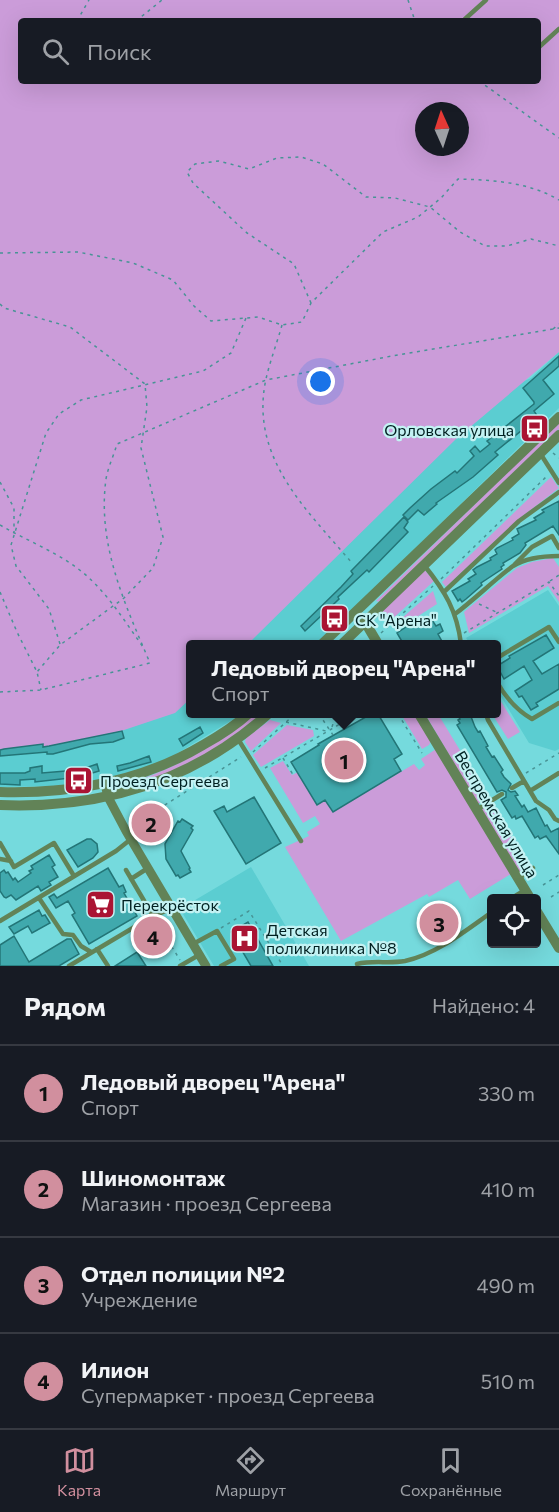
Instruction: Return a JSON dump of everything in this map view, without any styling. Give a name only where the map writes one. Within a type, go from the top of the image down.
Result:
[{"type":"street","points":[[326,640],[559,417]]},
{"type":"street","points":[[347,640],[559,435]]},
{"type":"street","points":[[355,612],[365,622],[376,640]]},
{"type":"street","points":[[0,792],[38,792],[105,784],[139,776],[184,757],[242,718]]},
{"type":"street","points":[[0,805],[34,806],[108,797],[144,788],[201,762],[238,739],[263,718]]},
{"type":"street","name":"Веспремская улица","points":[[421,718],[527,894]]},
{"type":"street","points":[[105,784],[108,797],[128,835],[206,966]]},
{"type":"street","points":[[541,917],[559,948]]},
{"type":"lane","points":[[466,18],[486,0]]},
{"type":"lane","points":[[541,45],[559,30]]},
{"type":"lane","points":[[540,453],[559,483]]},
{"type":"lane","points":[[445,591],[519,521],[559,492]]},
{"type":"lane","points":[[455,614],[515,565],[532,547],[552,536],[559,548]]},
{"type":"lane","points":[[515,565],[533,558],[559,556]]},
{"type":"lane","points":[[424,565],[445,591],[455,614],[460,640]]},
{"type":"lane","points":[[501,656],[549,627],[559,642]]},
{"type":"lane","points":[[501,689],[519,712],[532,719],[559,703]]},
{"type":"lane","points":[[487,718],[536,801],[559,821]]},
{"type":"lane","points":[[238,739],[301,841]]},
{"type":"lane","points":[[530,791],[559,773]]},
{"type":"lane","points":[[513,788],[522,778]]},
{"type":"lane","points":[[477,810],[502,794]]},
{"type":"lane","points":[[0,921],[116,851],[128,835]]},
{"type":"lane","points":[[0,843],[14,867],[54,843],[74,876]]},
{"type":"lane","points":[[0,859],[11,861]]},
{"type":"lane","points":[[518,879],[533,867]]},
{"type":"lane","points":[[131,879],[148,868]]},
{"type":"lane","points":[[126,870],[153,916]]},
{"type":"lane","points":[[39,898],[63,933],[73,934],[81,945],[91,952]]},
{"type":"lane","points":[[69,966],[153,916],[171,909]]},
{"type":"lane","points":[[357,964],[370,961],[402,962],[423,956],[487,915]]},
{"type":"lane","points":[[192,944],[217,931],[234,959],[221,966]]},
{"type":"lane","points":[[97,949],[108,966]]},
{"type":"lane","points":[[182,965],[199,955]]},
{"type":"path","points":[[79,18],[89,0]]},
{"type":"path","points":[[140,18],[162,0]]},
{"type":"path","points":[[408,0],[413,18]]},
{"type":"path","points":[[483,84],[559,138]]},
{"type":"path","points":[[311,303],[294,264],[247,233],[192,183],[187,172],[195,164],[219,161],[249,169],[277,158],[301,157],[323,164],[366,197],[395,198],[430,207],[460,232],[485,246],[507,246],[531,239],[559,246]]},
{"type":"path","points":[[0,253],[78,252],[133,263],[173,280],[194,306],[211,321],[258,317],[282,325],[302,322],[311,303],[382,232],[418,217],[458,179],[514,184],[547,193],[559,200]]},
{"type":"path","points":[[0,304],[4,308],[70,327],[145,384],[147,407],[141,448],[163,537],[153,568],[124,597],[60,645],[37,672]]},
{"type":"path","points":[[60,645],[49,609],[16,566],[11,545],[46,433],[59,414],[81,400],[203,371],[231,353],[246,318]]},
{"type":"path","points":[[552,330],[559,324]]},
{"type":"path","points":[[282,325],[266,380],[263,418],[271,453],[290,490],[352,563]]},
{"type":"path","points":[[0,692],[41,690],[150,663],[111,564],[104,525],[106,478],[117,444],[266,380],[559,328]]},
{"type":"path","points":[[379,640],[552,472]]},
{"type":"path","points":[[0,482],[14,508],[14,534]]},
{"type":"path","points":[[0,525],[57,555],[87,576],[114,605],[145,650]]},
{"type":"path","points":[[460,636],[559,575]]},
{"type":"path","points":[[549,582],[559,596]]},
{"type":"path","points":[[0,592],[16,632],[37,672],[41,690]]},
{"type":"path","points":[[472,601],[498,613]]},
{"type":"path","points":[[128,835],[134,824],[244,755],[249,755],[290,718]]},
{"type":"path","points":[[322,718],[333,735]]},
{"type":"path","points":[[329,730],[334,718]]},
{"type":"path","points":[[259,771],[350,718]]},
{"type":"path","points":[[400,718],[422,753]]},
{"type":"path","points":[[285,722],[329,730]]},
{"type":"path","points":[[522,778],[559,753]]},
{"type":"path","points":[[283,758],[292,773],[296,770]]},
{"type":"path","points":[[543,885],[559,875]]},
{"type":"path","points":[[551,897],[559,892]]},
{"type":"path","points":[[217,931],[249,911],[283,966]]},
{"type":"path","points":[[153,916],[182,965]]},
{"type":"shaded area","points":[[0,0],[559,0],[559,352],[456,439],[252,640],[186,640],[186,703],[175,713],[118,732],[46,747],[0,750]]},
{"type":"shaded area","points":[[559,352],[559,408],[321,640],[248,640],[474,403],[531,378]]},
{"type":"shaded area","points":[[559,422],[559,429],[380,602],[376,601]]},
{"type":"shaded area","points":[[551,477],[559,488],[523,516],[446,587],[442,582]]},
{"type":"shaded area","points":[[553,558],[559,567],[559,602],[548,586],[469,633],[464,612],[517,568]]},
{"type":"shaded area","points":[[424,569],[434,581],[389,622],[381,610]]},
{"type":"shaded area","points":[[548,590],[559,606],[559,749],[555,751],[529,743],[501,697],[501,640],[467,640],[466,638]]},
{"type":"shaded area","points":[[433,591],[437,604],[398,629],[395,624]]},
{"type":"shaded area","points":[[186,676],[186,718],[235,718],[173,756],[140,770],[106,780],[58,786],[0,787],[0,742]]},
{"type":"shaded area","points":[[501,701],[520,732],[508,739],[495,718],[501,718]]},
{"type":"shaded area","points":[[250,718],[258,718],[195,762],[157,778],[117,788],[174,766],[224,737]]},
{"type":"shaded area","points":[[403,718],[418,718],[431,741],[422,749]]},
{"type":"shaded area","points":[[427,718],[440,718],[489,798],[478,804]]},
{"type":"shaded area","points":[[270,720],[281,723],[251,751],[245,742],[246,738]]},
{"type":"shaded area","points":[[287,725],[313,730],[314,736],[261,767],[253,755]]},
{"type":"shaded area","points":[[436,749],[511,874],[470,899],[458,880],[429,897],[427,894],[341,941],[285,847],[309,836],[307,832],[320,824],[315,816],[303,823],[270,768],[283,761],[292,775],[298,772],[317,805],[325,800],[333,812],[414,764],[419,770],[425,765],[421,759]]},
{"type":"shaded area","points":[[491,803],[530,867],[519,875],[481,810]]},
{"type":"shaded area","name":"Детская поликлиника №8","points":[[251,867],[309,966],[214,966],[180,909]]},
{"type":"building","points":[[559,356],[559,366],[543,380],[554,394],[534,411],[538,417],[495,452],[498,455],[473,477],[436,503],[424,515],[418,510],[408,520],[403,515],[431,489],[455,471],[457,473],[474,456],[470,451],[475,446],[480,452],[490,444],[487,441],[534,404],[523,388]]},
{"type":"building","points":[[559,501],[559,535],[553,526],[525,543],[520,553],[503,563],[502,569],[481,583],[482,585],[462,602],[460,599],[458,601],[452,591],[470,581],[468,579],[476,574],[473,570],[491,560],[490,558],[497,554],[495,550],[497,548],[513,540],[512,538],[519,534],[517,529],[536,520],[534,518],[544,512],[542,510]]},
{"type":"building","points":[[404,517],[408,522],[404,528],[408,532],[369,572],[367,570],[305,631],[301,626],[341,587],[353,574],[351,571]]},
{"type":"building","points":[[418,619],[422,625],[432,620],[436,626],[440,624],[443,631],[438,634],[441,640],[401,640],[397,633]]},
{"type":"building","points":[[546,635],[554,648],[533,661],[542,674],[559,664],[559,689],[536,703],[538,706],[531,710],[522,696],[519,697],[515,691],[532,680],[524,666],[504,679],[501,673],[501,664],[510,658],[509,656]]},
{"type":"building","points":[[364,718],[380,718],[402,754],[394,759],[401,771],[333,812],[325,800],[317,805],[291,762]]},
{"type":"building","points":[[472,718],[488,746],[486,747],[503,770],[501,772],[504,777],[511,784],[508,790],[515,791],[518,795],[515,796],[522,807],[524,805],[528,812],[536,808],[545,826],[547,825],[551,832],[559,828],[559,854],[546,836],[540,839],[538,836],[535,838],[522,816],[512,818],[501,800],[506,797],[506,792],[502,790],[497,792],[457,725],[460,719]]},
{"type":"building","points":[[200,727],[203,733],[183,746],[179,739]]},
{"type":"building","points":[[122,731],[124,738],[113,742],[90,744],[53,754],[47,754],[47,752],[0,756],[0,750],[4,749],[43,744],[43,747]]},
{"type":"building","points":[[149,756],[151,762],[118,771],[117,766]]},
{"type":"building","points":[[97,764],[99,771],[79,777],[35,782],[35,779],[20,780],[20,785],[0,784],[0,773],[25,773],[30,771],[30,768],[42,766],[42,773],[71,771],[71,773]]},
{"type":"building","points":[[254,797],[281,843],[246,864],[214,811],[224,806],[227,812]]},
{"type":"building","points":[[182,819],[193,826],[191,828],[193,830],[181,851],[191,872],[180,878],[176,876],[166,859],[165,844],[178,821]]},
{"type":"building","points":[[87,839],[97,844],[98,852],[78,867],[67,850]]},
{"type":"building","points":[[49,855],[58,877],[49,882],[51,885],[41,891],[38,886],[16,900],[11,895],[4,897],[0,891],[0,873],[4,870],[8,872],[13,880],[15,878],[18,882],[31,873],[29,871],[33,869],[31,866]]},
{"type":"building","name":"Перекрёсток","points":[[108,868],[119,887],[123,885],[126,892],[124,893],[137,916],[89,944],[72,915],[75,913],[68,901],[56,908],[49,897],[54,894],[57,898]]},
{"type":"building","points":[[452,907],[459,920],[427,939],[419,927]]},
{"type":"building","points":[[39,910],[50,923],[32,933],[28,926],[14,934],[9,927]]},
{"type":"building","points":[[248,922],[273,966],[251,966],[231,932]]},
{"type":"building","points":[[14,936],[29,962],[67,939],[71,939],[79,954],[59,966],[0,966],[0,945]]},
{"type":"building","points":[[137,952],[146,966],[115,966]]},
{"type":"place","name":"Орловская улица","points":[[535,429]]},
{"type":"place","name":"СК \"Арена\"","points":[[334,619]]},
{"type":"place","name":"Ледовый дворец \"Арена\"","points":[[344,760]]},
{"type":"place","name":"Проезд Сергеева","points":[[79,780]]},
{"type":"place","name":"Шиномонтаж","points":[[151,823]]},
{"type":"place","name":"Перекрёсток","points":[[100,904]]},
{"type":"place","name":"Отдел полиции №2","points":[[439,923]]},
{"type":"place","name":"Илион","points":[[153,936]]},
{"type":"place","name":"Детская поликлиника №8","points":[[245,938]]}]
